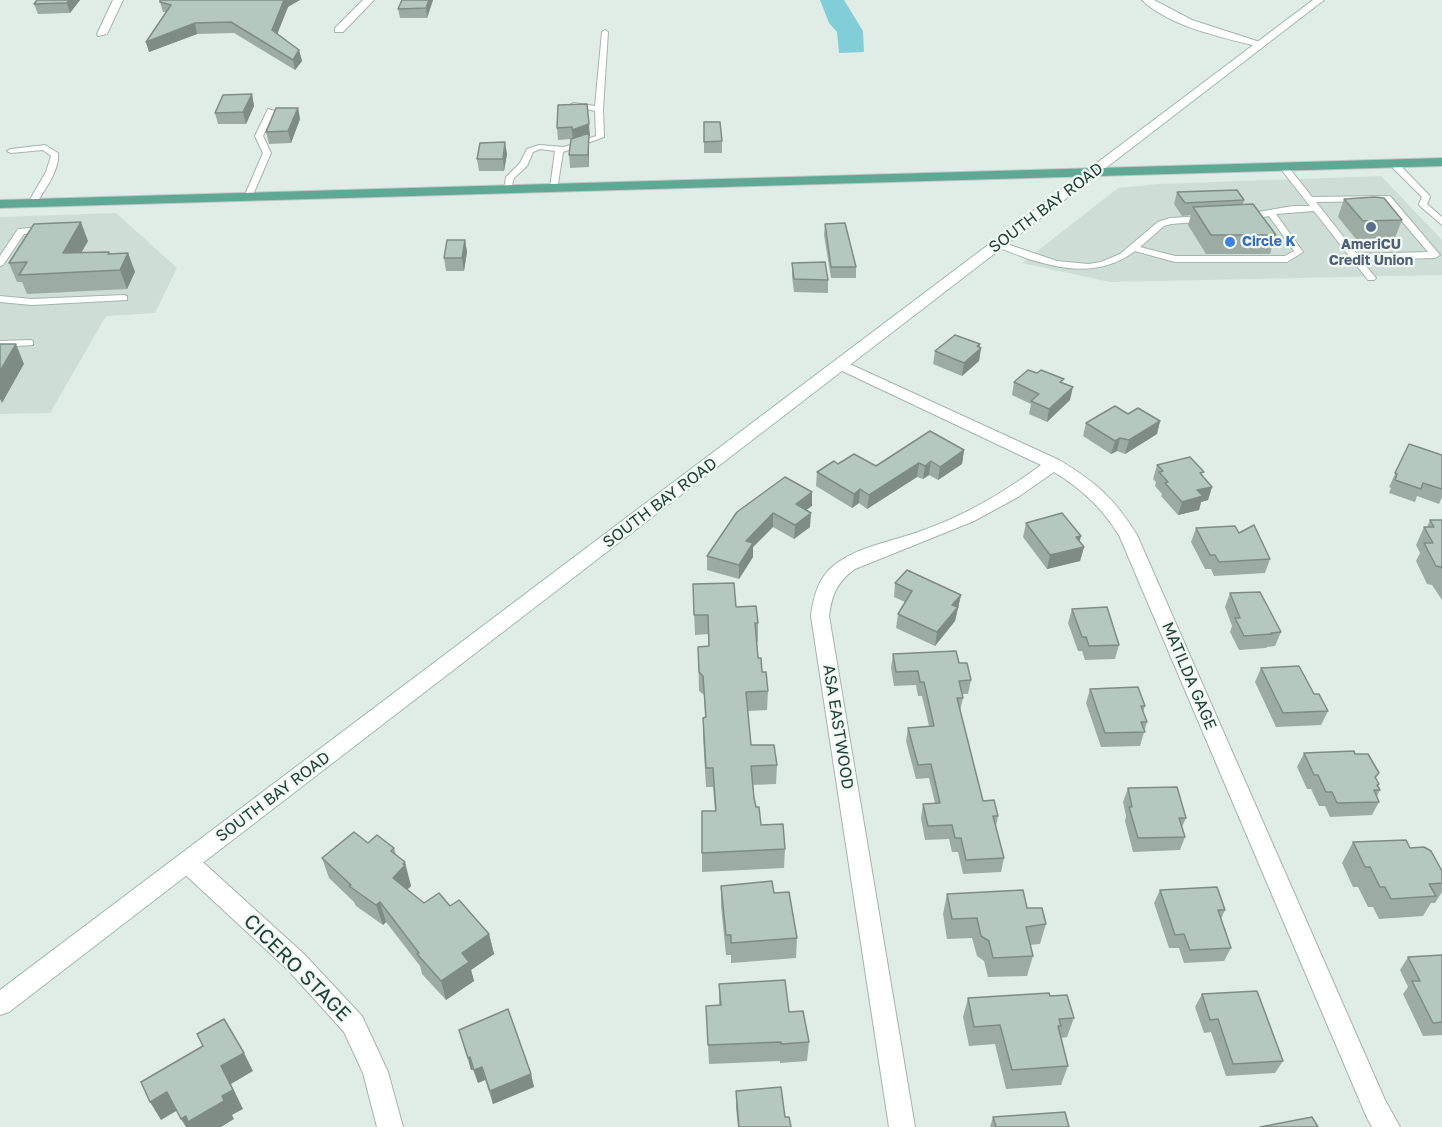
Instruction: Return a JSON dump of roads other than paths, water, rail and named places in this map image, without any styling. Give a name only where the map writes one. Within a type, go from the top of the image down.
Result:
[{"type":"main road","points":[[1,205],[1442,162]]},
{"type":"street","points":[[102,34],[118,0]]},
{"type":"street","points":[[339,30],[369,0]]},
{"type":"street","points":[[1148,0],[1171,16],[1203,28],[1261,44]]},
{"type":"street","name":"SOUTH BAY ROAD","points":[[0,1004],[1319,0]]},
{"type":"street","name":"MATILDA GAGE","points":[[841,365],[1053,464],[1081,481],[1109,506],[1128,535],[1376,1109],[1387,1127]]},
{"type":"street","name":"ASA EASTWOOD","points":[[902,1127],[820,616],[823,595],[830,580],[841,568],[937,531],[997,503],[1029,483],[1053,464]]},
{"type":"street","name":"CICERO STAGE","points":[[188,862],[296,962],[353,1024],[375,1072],[390,1127]]},
{"type":"lane","points":[[554,188],[559,151],[600,137],[599,109],[605,32]]},
{"type":"lane","points":[[574,105],[599,109]]},
{"type":"lane","points":[[248,196],[267,153],[259,136],[271,111]]},
{"type":"lane","points":[[11,151],[45,147],[55,155],[55,162],[47,174],[44,186],[32,203]]},
{"type":"lane","points":[[507,189],[510,177],[524,164],[530,151],[539,147],[564,149]]},
{"type":"lane","points":[[1393,163],[1422,191],[1426,197],[1423,204],[1442,222]]},
{"type":"lane","points":[[1283,166],[1371,278]]},
{"type":"lane","points":[[1310,200],[1386,198],[1436,255],[1355,257]]},
{"type":"lane","points":[[1236,217],[1316,208]]},
{"type":"lane","points":[[1133,248],[1174,259],[1287,259],[1299,252],[1271,213]]},
{"type":"lane","points":[[998,244],[1048,262],[1069,266],[1095,265],[1116,260],[1161,224],[1170,221],[1214,219]]},
{"type":"lane","points":[[0,263],[21,231],[50,230]]},
{"type":"lane","points":[[0,245],[9,249]]},
{"type":"lane","points":[[0,299],[32,302],[124,298]]},
{"type":"lane","points":[[0,344],[30,342]]},
{"type":"water","points":[[820,0],[844,0],[863,31],[864,52],[839,53],[837,32],[829,23]]},
{"type":"place","name":"AmeriCU Credit Union","points":[[1371,227]]},
{"type":"place","name":"Circle K","points":[[1230,242]]}]
